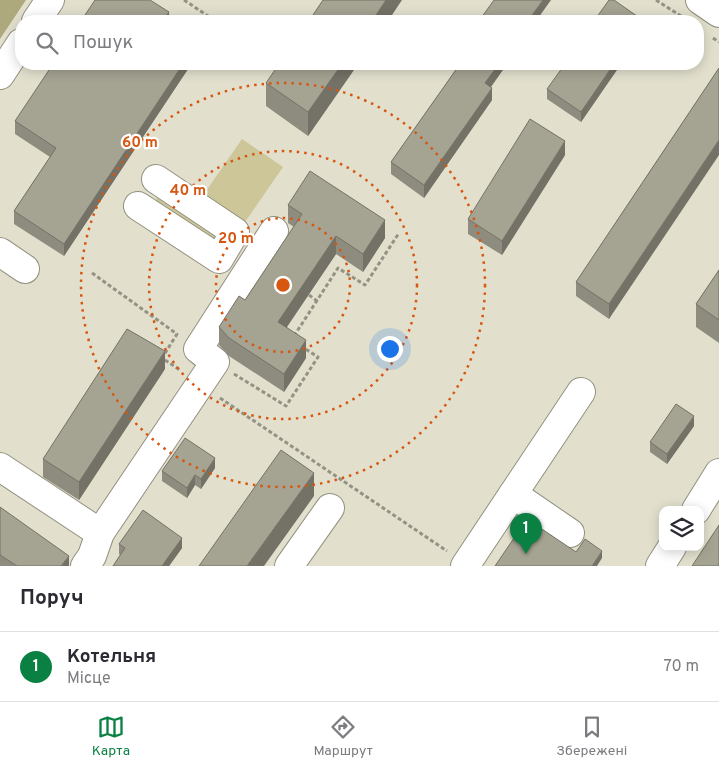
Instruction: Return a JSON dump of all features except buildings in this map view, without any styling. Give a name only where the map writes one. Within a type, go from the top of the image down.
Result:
[{"type":"main road","points":[[40,15],[50,0]]},
{"type":"main road","points":[[700,0],[719,13]]},
{"type":"main road","points":[[0,75],[15,52]]},
{"type":"main road","points":[[138,206],[219,259],[236,232],[156,179]]},
{"type":"main road","points":[[85,566],[92,556],[100,533],[215,362],[198,349],[274,231]]},
{"type":"main road","points":[[0,252],[25,269]]},
{"type":"main road","points":[[466,565],[581,392]]},
{"type":"main road","points":[[0,467],[100,533]]},
{"type":"main road","points":[[698,506],[719,473]]},
{"type":"main road","points":[[513,494],[570,533]]},
{"type":"main road","points":[[289,566],[330,508]]},
{"type":"main road","points":[[660,566],[669,551]]},
{"type":"path","points":[[184,0],[206,15]]},
{"type":"path","points":[[656,0],[679,15]]},
{"type":"path","points":[[292,340],[338,268],[365,285],[399,233]]},
{"type":"path","points":[[92,273],[177,334],[162,358],[466,565]]},
{"type":"path","points":[[309,295],[317,301]]},
{"type":"path","points":[[215,362],[286,406],[318,358],[298,344]]},
{"type":"shaded area","points":[[0,0],[26,0],[15,15],[0,39]]},
{"type":"shaded area","points":[[242,139],[283,167],[245,222],[204,194]]},
{"type":"shaded area","points":[[161,192],[219,232],[211,244],[153,204]]},
{"type":"place","name":"Котельня","points":[[526,554]]}]
